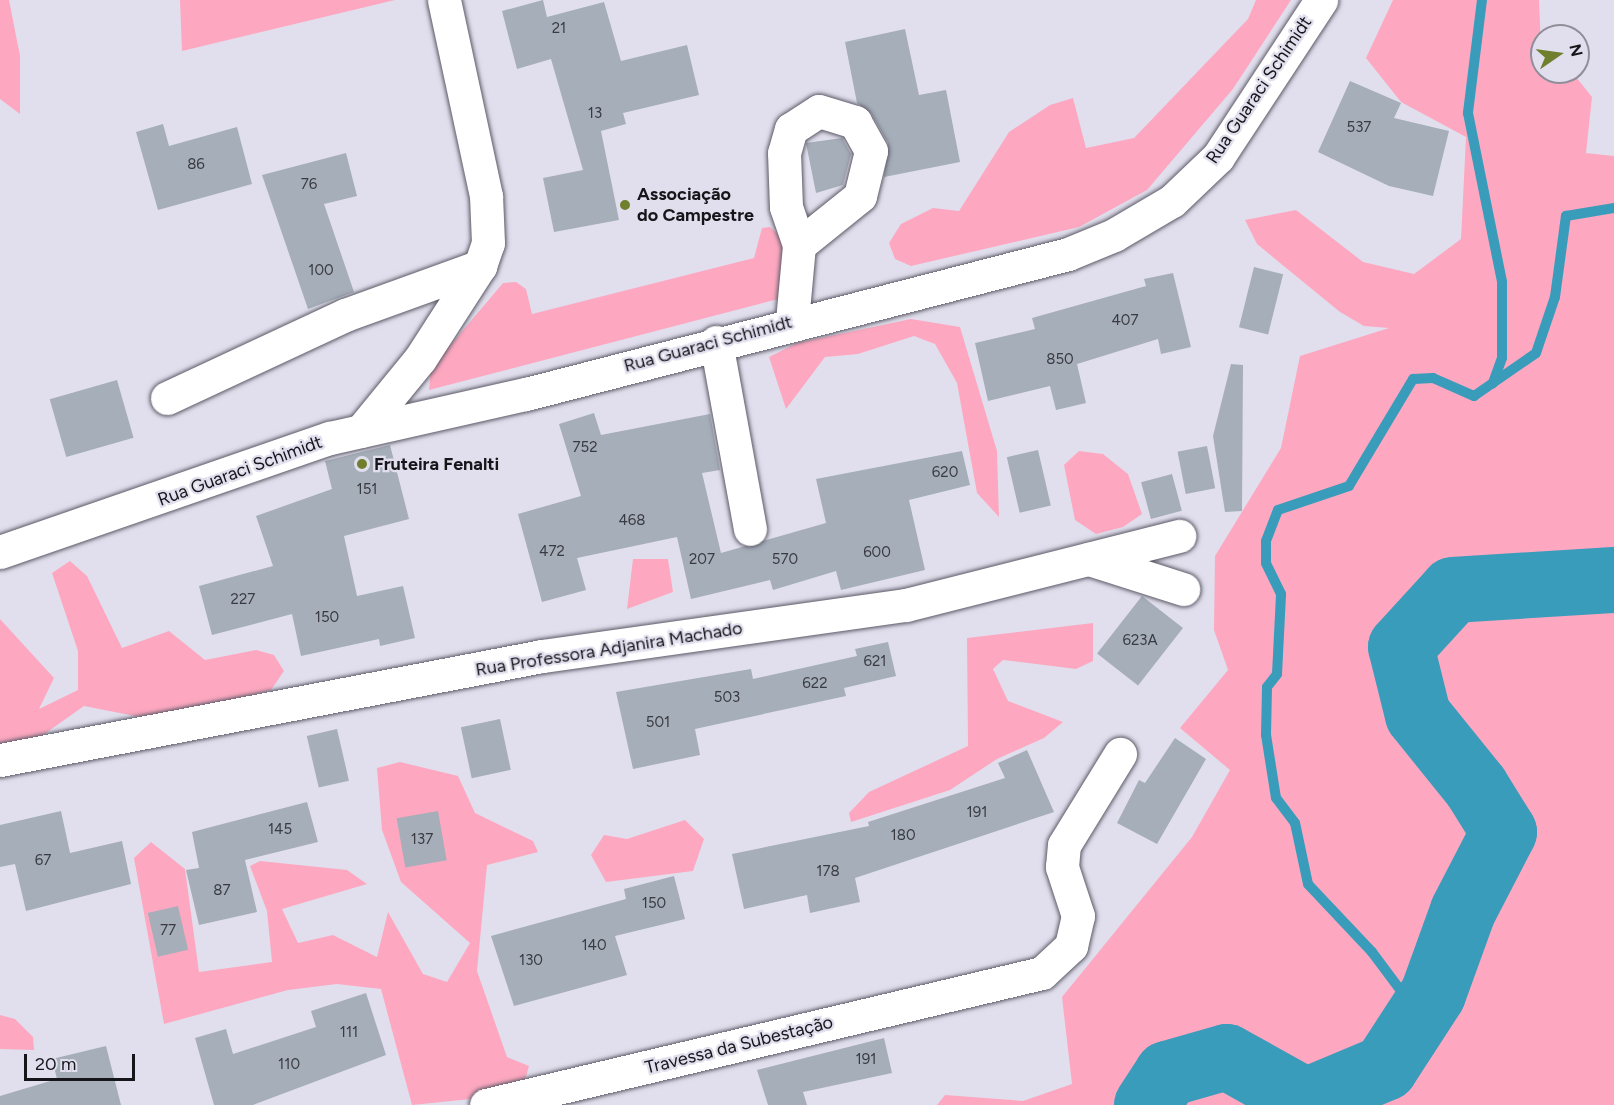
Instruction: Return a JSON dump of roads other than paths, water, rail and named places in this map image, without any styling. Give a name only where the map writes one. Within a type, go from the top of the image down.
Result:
[{"type":"street","points":[[361,431],[420,359],[480,266],[488,243],[486,196],[444,0]]},
{"type":"street","name":"Rua Guaraci Schimidt","points":[[0,552],[361,431],[792,321],[1068,254],[1162,206],[1218,157],[1321,0]]},
{"type":"street","points":[[792,321],[799,245]]},
{"type":"street","points":[[166,398],[345,315],[480,266]]},
{"type":"street","points":[[716,342],[750,529]]},
{"type":"street","name":"Rua Professora Adjanira Machado","points":[[0,760],[542,656],[906,605],[1179,536]]},
{"type":"street","points":[[1089,559],[1183,589]]},
{"type":"street","name":"Travessa da Subestação","points":[[486,1105],[991,982],[1042,973],[1071,946],[1078,915],[1062,867],[1064,845],[1120,754]]},
{"type":"waterway","points":[[1482,0],[1468,113],[1502,282],[1502,358],[1493,383]]},
{"type":"waterway","points":[[1419,1015],[1372,952],[1308,884],[1295,823],[1276,798],[1266,735],[1267,687],[1277,674],[1281,594],[1266,563],[1266,541],[1278,510],[1349,486],[1413,379],[1433,378],[1474,396],[1536,353],[1555,297],[1566,216],[1614,208]]},
{"type":"waterway","points":[[1147,1105],[1167,1074],[1227,1057],[1306,1101],[1385,1068],[1433,994],[1463,911],[1504,832],[1476,787],[1418,715],[1401,647],[1453,590],[1614,580]]},
{"type":"waterway","points":[[1306,1101],[1307,1105]]},
{"type":"place","name":"Associação do Campestre","points":[[625,205]]},
{"type":"place","name":"Fruteira Fenalti","points":[[362,464]]}]
